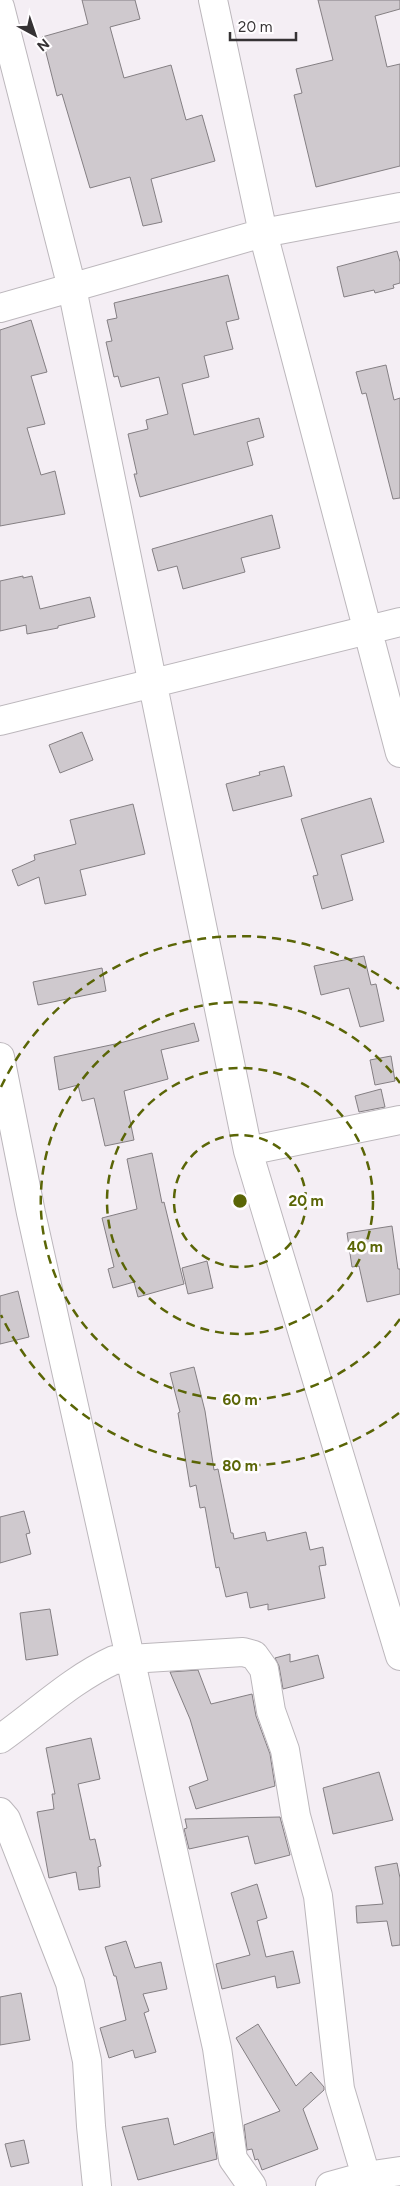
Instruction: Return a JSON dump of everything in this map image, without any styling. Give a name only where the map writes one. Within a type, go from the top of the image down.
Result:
[{"type":"street","points":[[212,0],[263,233],[400,753]]},
{"type":"street","points":[[0,7],[72,288],[248,1151],[400,1656]]},
{"type":"street","points":[[0,308],[263,233],[400,207]]},
{"type":"street","points":[[0,720],[400,622]]},
{"type":"street","points":[[0,1056],[31,1213],[217,2048],[233,2159],[252,2186]]},
{"type":"street","points":[[248,1151],[400,1120]]},
{"type":"street","points":[[0,1739],[100,1666],[114,1660],[129,1657],[244,1652],[254,1655],[264,1669],[271,1711],[285,1750],[296,1816],[318,1896],[340,2089],[371,2181]]},
{"type":"street","points":[[0,1812],[6,1819],[70,1983],[87,2061],[91,2126],[98,2186]]},
{"type":"street","points":[[330,2186],[371,2181],[400,2171]]},
{"type":"building","points":[[82,0],[135,0],[140,19],[110,27],[124,78],[171,65],[186,120],[202,115],[215,161],[151,179],[162,222],[143,226],[130,177],[90,188],[62,94],[57,96],[42,37],[88,24]]},
{"type":"building","points":[[318,0],[400,0],[400,9],[375,16],[387,67],[400,64],[400,166],[316,187],[294,95],[302,93],[296,69],[333,60]]},
{"type":"building","points":[[397,251],[400,262],[400,283],[393,285],[394,288],[375,293],[374,290],[344,297],[337,267]]},
{"type":"building","points":[[228,275],[239,319],[226,322],[233,349],[204,356],[209,377],[182,384],[194,435],[259,418],[264,437],[247,442],[253,465],[140,497],[134,474],[137,474],[128,434],[148,429],[146,420],[168,414],[159,377],[121,387],[118,376],[114,377],[106,342],[112,341],[107,320],[117,318],[114,303]]},
{"type":"building","points":[[31,320],[47,372],[31,376],[45,424],[27,428],[41,475],[55,471],[65,514],[0,526],[0,330]]},
{"type":"building","points":[[386,365],[394,400],[400,398],[400,498],[393,499],[366,393],[362,394],[356,372]]},
{"type":"building","points":[[272,515],[280,548],[241,558],[245,572],[183,589],[177,566],[158,571],[152,549]]},
{"type":"building","points":[[23,576],[23,578],[32,576],[40,609],[90,597],[95,617],[58,626],[58,628],[27,634],[26,625],[0,631],[0,581]]},
{"type":"building","points":[[82,732],[93,760],[60,773],[49,745]]},
{"type":"building","points":[[284,766],[292,796],[233,811],[226,784],[260,775],[259,772]]},
{"type":"building","points":[[371,798],[384,842],[341,855],[353,900],[322,909],[313,876],[318,875],[301,819]]},
{"type":"building","points":[[133,804],[145,854],[80,870],[86,895],[45,904],[39,877],[18,886],[12,870],[35,860],[34,855],[76,844],[70,820]]},
{"type":"building","points":[[364,956],[371,985],[376,984],[384,1021],[360,1027],[349,988],[321,995],[314,966]]},
{"type":"building","points":[[102,968],[106,991],[38,1005],[33,982]]},
{"type":"building","points":[[194,1023],[199,1041],[161,1050],[168,1079],[124,1091],[134,1140],[105,1146],[94,1098],[82,1101],[78,1085],[59,1090],[54,1057],[120,1043]]},
{"type":"building","points":[[391,1056],[395,1081],[375,1085],[370,1060]]},
{"type":"building","points":[[381,1089],[385,1107],[359,1112],[355,1096]]},
{"type":"building","points":[[152,1153],[162,1203],[164,1202],[184,1284],[138,1297],[134,1282],[113,1288],[108,1269],[114,1267],[102,1218],[137,1209],[127,1159]]},
{"type":"building","points":[[392,1226],[398,1269],[400,1269],[400,1294],[367,1302],[359,1266],[352,1267],[347,1233]]},
{"type":"building","points":[[207,1261],[213,1288],[188,1294],[182,1268]]},
{"type":"building","points":[[18,1291],[29,1337],[0,1344],[0,1296]]},
{"type":"building","points":[[194,1367],[205,1411],[214,1470],[218,1469],[231,1533],[233,1533],[234,1539],[265,1532],[267,1541],[306,1532],[310,1550],[323,1547],[326,1565],[319,1566],[325,1598],[268,1610],[268,1604],[250,1608],[247,1592],[226,1597],[219,1567],[216,1568],[205,1507],[200,1508],[196,1485],[190,1487],[178,1413],[180,1412],[170,1373]]},
{"type":"building","points":[[24,1511],[30,1533],[26,1534],[31,1554],[0,1563],[0,1517]]},
{"type":"building","points":[[50,1609],[58,1655],[26,1660],[20,1613]]},
{"type":"building","points":[[290,1654],[290,1662],[318,1655],[324,1678],[283,1689],[279,1666],[275,1658]]},
{"type":"building","points":[[198,1670],[211,1704],[252,1694],[256,1716],[270,1754],[275,1786],[196,1809],[189,1787],[208,1780],[190,1719],[170,1672]]},
{"type":"building","points":[[91,1738],[100,1779],[78,1784],[90,1840],[95,1839],[101,1866],[98,1867],[100,1887],[79,1890],[76,1872],[49,1878],[37,1812],[54,1809],[52,1794],[55,1794],[46,1748]]},
{"type":"building","points":[[379,1772],[393,1820],[333,1834],[323,1788]]},
{"type":"building","points":[[280,1817],[290,1855],[255,1864],[248,1836],[189,1849],[184,1829],[187,1828],[185,1819]]},
{"type":"building","points":[[397,1863],[400,1878],[400,1945],[392,1946],[387,1921],[357,1923],[356,1906],[383,1904],[375,1867]]},
{"type":"building","points":[[257,1884],[267,1918],[257,1921],[266,1957],[293,1951],[300,1983],[277,1988],[275,1976],[222,1989],[216,1964],[250,1955],[231,1893]]},
{"type":"building","points":[[126,1941],[135,1968],[161,1962],[167,1989],[143,1994],[149,2011],[144,2013],[156,2052],[135,2058],[133,2050],[109,2058],[100,2028],[126,2020],[116,1976],[114,1976],[105,1947]]},
{"type":"building","points":[[21,1993],[30,2040],[0,2045],[0,1997]]},
{"type":"building","points":[[258,2024],[296,2086],[311,2072],[324,2087],[324,2090],[303,2109],[318,2149],[262,2170],[258,2159],[255,2160],[252,2149],[247,2150],[244,2125],[280,2111],[236,2038]]},
{"type":"building","points":[[168,2118],[174,2145],[213,2132],[217,2159],[138,2180],[122,2127]]},
{"type":"building","points":[[24,2140],[29,2163],[11,2167],[5,2144]]}]
